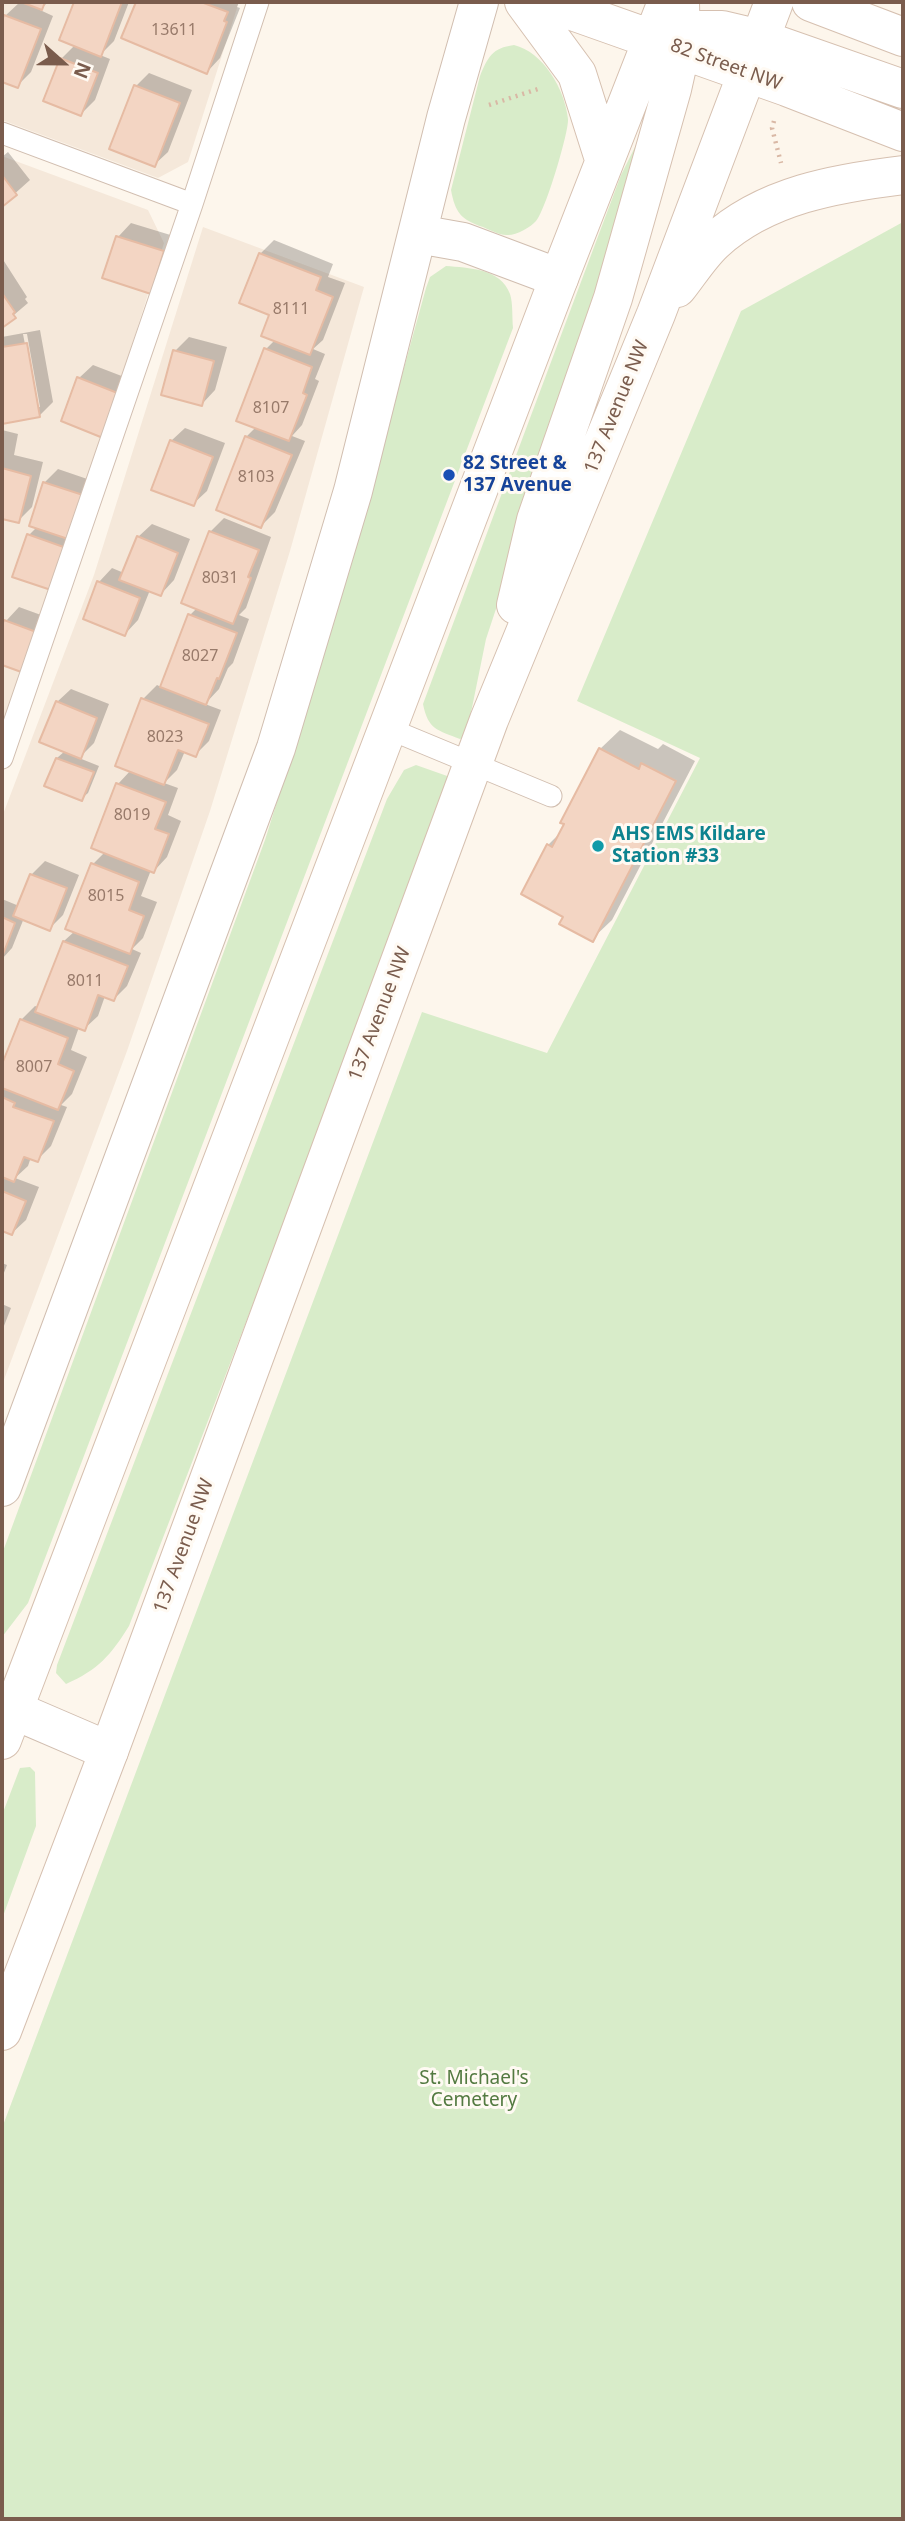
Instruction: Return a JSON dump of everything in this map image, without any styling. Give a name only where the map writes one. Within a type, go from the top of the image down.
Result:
[{"type":"main road","points":[[2,1487],[276,748],[354,491],[446,118],[479,2]]},
{"type":"main road","points":[[524,2],[577,75],[604,159]]},
{"type":"main road","name":"82 Street NW","points":[[547,2],[672,24],[754,56],[903,132]]},
{"type":"main road","name":"137 Avenue NW","points":[[2,2031],[109,1751],[472,764],[656,314],[774,2]]},
{"type":"main road","points":[[811,2],[903,37]]},
{"type":"main road","points":[[672,24],[722,16],[754,56],[903,89]]},
{"type":"main road","points":[[109,1751],[5,1718],[604,159],[672,24]]},
{"type":"main road","points":[[489,720],[536,520],[613,298],[672,89],[672,24]]},
{"type":"main road","points":[[656,314],[714,242],[758,211],[791,197],[860,181],[903,175]]},
{"type":"main road","points":[[418,233],[463,242],[559,278]]},
{"type":"lane","points":[[2,758],[192,204],[258,2]]},
{"type":"lane","points":[[2,133],[192,204]]},
{"type":"lane","points":[[387,728],[551,796]]},
{"type":"path","points":[[446,118],[545,86]]},
{"type":"path","points":[[772,128],[784,176]]},
{"type":"shaded area","points":[[2,2],[239,2],[188,162],[158,178],[2,120]]},
{"type":"shaded area","points":[[2,156],[148,210],[164,243],[62,568],[2,726]]},
{"type":"shaded area","points":[[203,227],[364,287],[290,551],[210,811],[127,1051],[2,1385],[2,817],[94,575]]},
{"type":"green space","points":[[514,45],[534,55],[551,73],[562,96],[568,119],[556,172],[540,215],[527,228],[505,235],[464,218],[457,210],[451,190],[483,69],[496,51]]},
{"type":"green space","points":[[647,123],[643,166],[486,639],[466,737],[460,739],[435,728],[425,713],[423,704],[621,175]]},
{"type":"green space","name":"St. Michael's Cemetery","points":[[903,222],[903,2519],[2,2519],[2,2128],[422,1012],[547,1053],[700,758],[577,701],[741,311]]},
{"type":"green space","points":[[446,266],[483,271],[492,274],[506,285],[512,306],[513,328],[28,1603],[2,1637],[2,1554],[265,840],[339,604],[426,288],[430,277]]},
{"type":"green space","points":[[416,765],[450,777],[453,784],[129,1626],[103,1661],[66,1684],[56,1673],[57,1665],[387,799],[404,770]]},
{"type":"green space","points":[[30,1767],[35,1772],[36,1826],[2,1919],[2,1815],[20,1768]]},
{"type":"building","points":[[21,2],[45,2],[42,10]]},
{"type":"building","points":[[74,2],[122,2],[101,57],[59,40]]},
{"type":"building","points":[[136,2],[201,2],[228,12],[224,21],[227,22],[207,74],[121,38]]},
{"type":"building","points":[[4,15],[41,29],[18,88],[2,82]]},
{"type":"building","points":[[60,58],[98,73],[81,116],[43,101]]},
{"type":"building","points":[[134,85],[180,103],[155,167],[109,149]]},
{"type":"building","points":[[2,175],[17,195],[2,207]]},
{"type":"building","points":[[116,236],[164,251],[151,294],[102,278]]},
{"type":"building","points":[[259,253],[321,277],[316,290],[333,297],[310,355],[261,336],[269,315],[239,303]]},
{"type":"building","points":[[2,293],[16,318],[2,328]]},
{"type":"building","points":[[27,343],[40,417],[2,424],[2,347]]},
{"type":"building","points":[[264,348],[312,367],[303,393],[307,395],[289,441],[236,421]]},
{"type":"building","points":[[173,350],[214,361],[202,406],[161,395]]},
{"type":"building","points":[[77,377],[120,394],[103,438],[61,421]]},
{"type":"building","points":[[245,436],[292,455],[261,528],[216,510]]},
{"type":"building","points":[[170,440],[213,457],[194,506],[151,490]]},
{"type":"building","points":[[2,468],[31,476],[19,523],[2,519]]},
{"type":"building","points":[[43,482],[86,496],[71,540],[29,526]]},
{"type":"building","points":[[209,531],[259,550],[233,624],[181,603]]},
{"type":"building","points":[[27,534],[72,550],[57,592],[12,577]]},
{"type":"building","points":[[137,536],[178,553],[161,596],[119,580]]},
{"type":"building","points":[[97,581],[140,598],[125,636],[83,619]]},
{"type":"building","points":[[188,614],[237,633],[206,705],[160,687]]},
{"type":"building","points":[[4,620],[39,633],[24,673],[2,665]]},
{"type":"building","points":[[141,698],[209,724],[196,757],[178,750],[164,785],[115,766]]},
{"type":"building","points":[[56,701],[97,718],[81,759],[39,742]]},
{"type":"building","name":"AHS EMS Kildare Station #33","points":[[599,748],[639,769],[641,763],[676,781],[593,942],[559,924],[563,917],[521,894],[547,844],[552,847],[564,824],[560,823]]},
{"type":"building","points":[[56,758],[94,772],[82,801],[44,786]]},
{"type":"building","points":[[116,783],[166,802],[155,829],[169,834],[154,873],[91,848]]},
{"type":"building","points":[[91,863],[139,882],[129,910],[144,916],[130,954],[65,929]]},
{"type":"building","points":[[30,874],[67,888],[50,931],[13,916]]},
{"type":"building","points":[[2,917],[15,923],[2,957]]},
{"type":"building","points":[[63,941],[128,966],[114,1001],[98,995],[85,1031],[35,1012]]},
{"type":"building","points":[[20,1019],[68,1038],[58,1064],[74,1071],[58,1110],[2,1088],[2,1064]]},
{"type":"building","points":[[2,1097],[15,1103],[13,1107],[54,1121],[38,1162],[24,1157],[14,1182],[2,1177]]},
{"type":"building","points":[[2,1191],[26,1201],[12,1235],[2,1231]]},
{"type":"place","name":"82 Street & 137 Avenue","points":[[449,475]]},
{"type":"place","name":"AHS EMS Kildare Station #33","points":[[598,846]]}]
